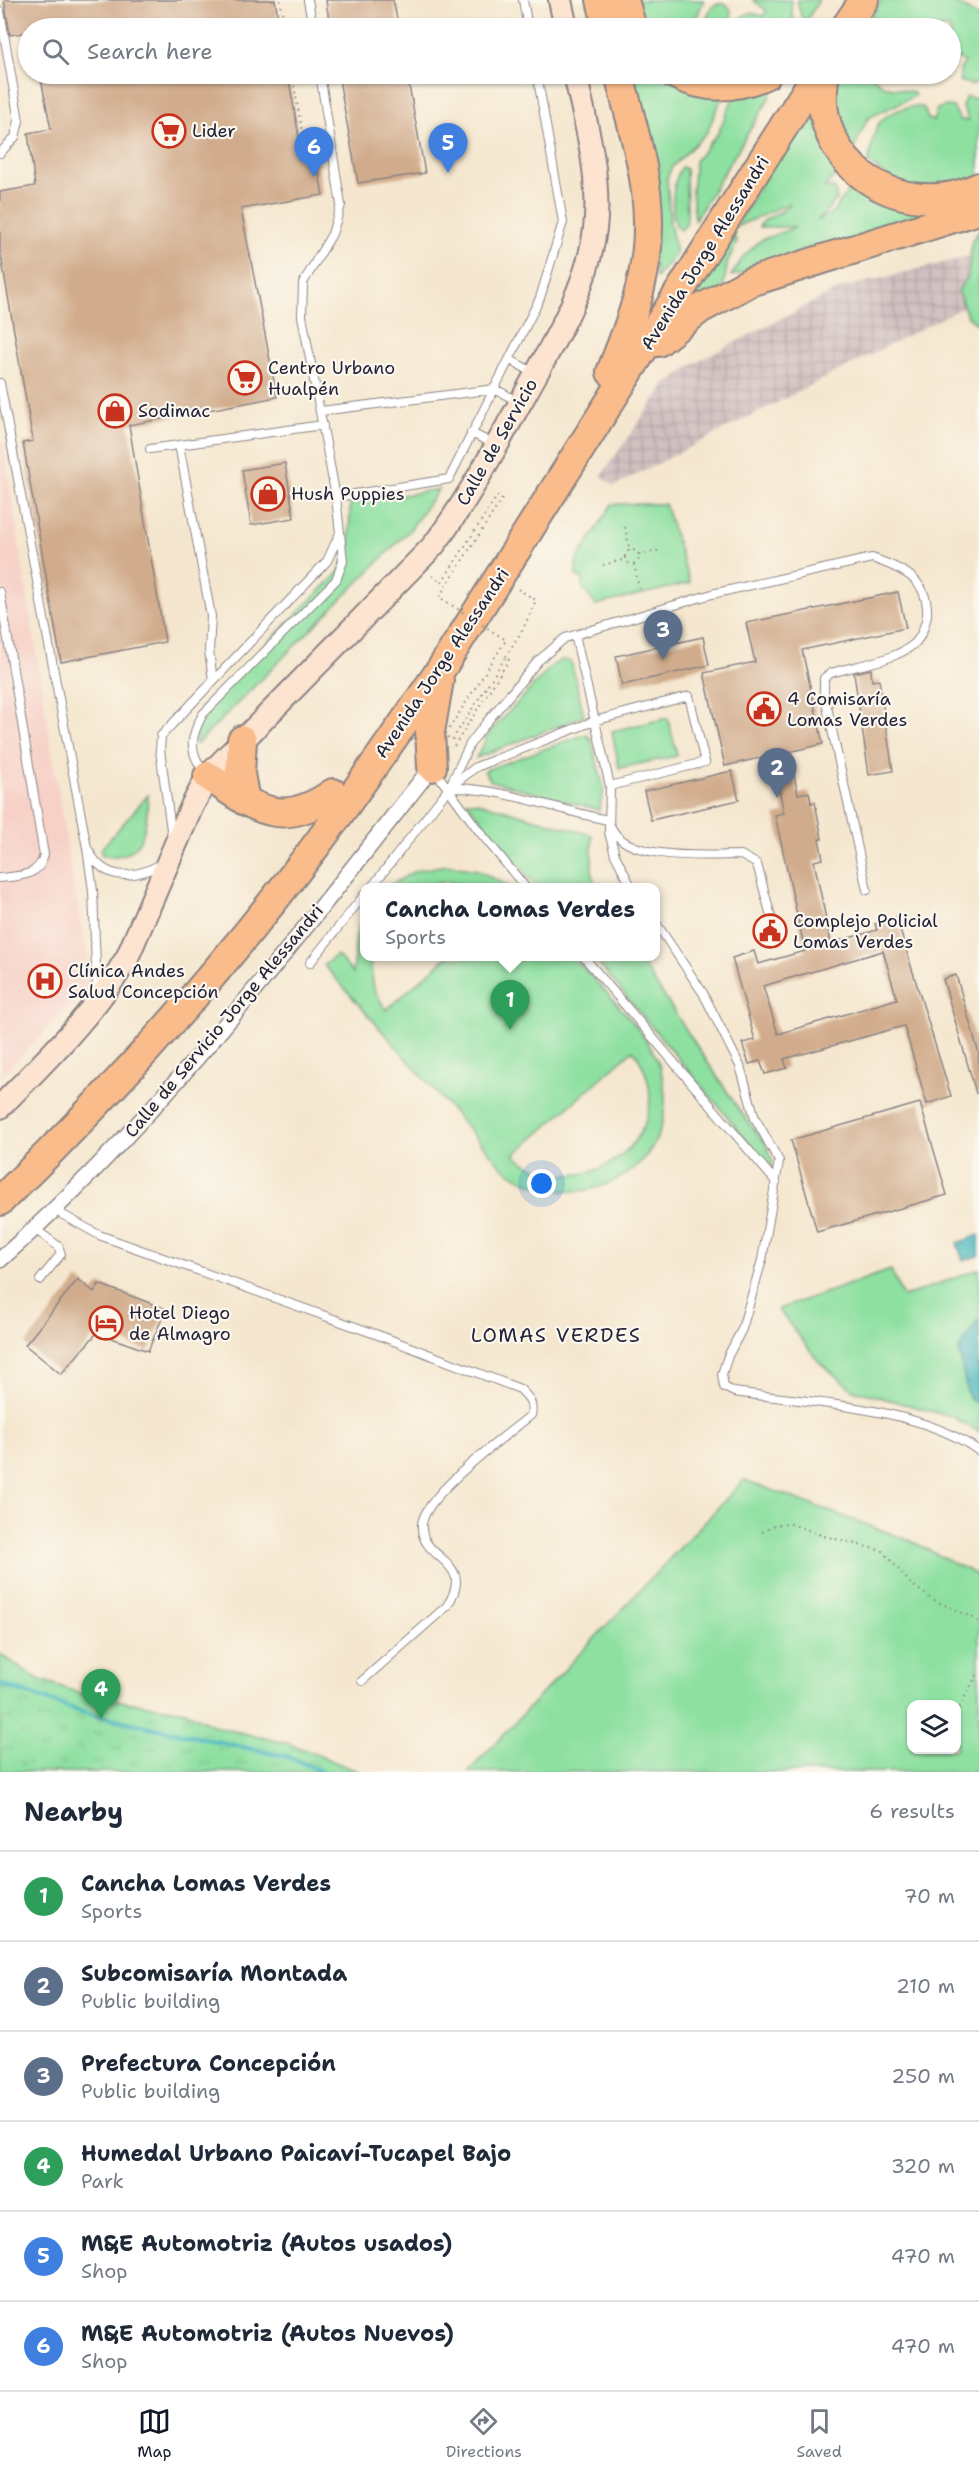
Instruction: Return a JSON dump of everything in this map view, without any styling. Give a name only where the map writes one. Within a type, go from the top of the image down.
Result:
[{"type":"highway","points":[[601,0],[606,18]]},
{"type":"highway","points":[[624,0],[629,18]]},
{"type":"highway","points":[[831,18],[843,0]]},
{"type":"highway","points":[[852,18],[864,0]]},
{"type":"highway","points":[[621,84],[641,164],[648,226],[644,272],[622,370]]},
{"type":"highway","points":[[704,84],[721,87],[741,84]]},
{"type":"highway","name":"Avenida Jorge Alessandri","points":[[0,1200],[81,1120],[190,1000],[312,851],[380,758],[441,669],[791,84]]},
{"type":"highway","name":"Avenida Jorge Alessandri","points":[[0,1176],[77,1099],[175,992],[264,883],[333,793],[622,370],[810,84]]},
{"type":"highway","points":[[824,84],[823,101],[828,125],[842,153],[861,174],[887,190],[916,198],[948,197],[979,187]]},
{"type":"highway","points":[[622,370],[685,319],[741,286],[979,210]]},
{"type":"highway","points":[[441,669],[431,717],[443,768]]},
{"type":"highway","points":[[242,740],[240,774],[245,801]]},
{"type":"highway","points":[[380,758],[411,750],[422,754],[443,768]]},
{"type":"highway","points":[[208,776],[262,811],[287,813],[315,805],[333,793]]},
{"type":"street","points":[[560,0],[564,18]]},
{"type":"street","name":"Calle de Servicio","points":[[242,740],[433,546],[449,525],[520,403],[577,294],[594,237],[596,180],[577,84]]},
{"type":"street","points":[[0,1107],[97,1004],[128,958],[196,795],[208,776],[242,740]]},
{"type":"street","name":"Calle de Servicio Jorge Alessandri","points":[[0,1260],[54,1210],[194,1060],[320,909],[443,768]]},
{"type":"lane","points":[[308,0],[311,18]]},
{"type":"lane","points":[[523,0],[526,18]]},
{"type":"lane","points":[[0,11],[19,121],[15,137],[0,153]]},
{"type":"lane","points":[[208,776],[195,759],[191,745],[193,733],[204,714],[336,580],[343,561],[336,497],[302,316],[303,283],[332,234],[341,205],[322,84]]},
{"type":"lane","points":[[336,497],[449,479],[510,360],[540,298],[563,222],[539,84]]},
{"type":"lane","points":[[510,360],[536,373]]},
{"type":"lane","points":[[0,382],[87,848],[93,891],[97,1004]]},
{"type":"lane","points":[[321,411],[495,390],[520,403]]},
{"type":"lane","points":[[150,449],[322,425]]},
{"type":"lane","points":[[471,433],[496,446]]},
{"type":"lane","points":[[179,445],[211,616],[208,651],[213,680]]},
{"type":"lane","points":[[87,848],[98,864],[129,876],[172,855],[160,750],[161,736],[327,561],[340,533]]},
{"type":"lane","points":[[374,883],[443,768],[470,744],[538,661],[565,638],[712,594],[872,558],[895,566],[918,582],[928,600],[926,622],[916,643],[894,654],[831,672],[825,678],[824,693],[867,890]]},
{"type":"lane","points":[[0,592],[44,855],[40,865],[33,872],[0,878]]},
{"type":"lane","points":[[575,635],[610,786],[608,820],[615,855],[629,883]]},
{"type":"lane","points":[[443,768],[476,767],[594,721],[689,696],[705,762],[610,786]]},
{"type":"lane","points":[[443,768],[484,789],[563,811],[608,820]]},
{"type":"lane","points":[[443,768],[479,831],[522,883]]},
{"type":"lane","points":[[608,820],[612,831],[622,841],[641,849],[675,855],[741,855],[751,859],[757,864],[774,928]]},
{"type":"lane","points":[[310,963],[360,900]]},
{"type":"lane","points":[[660,929],[703,993],[740,1066],[752,1112],[779,1161],[762,1260],[742,1329],[722,1374],[724,1387],[734,1392],[914,1421],[946,1432],[979,1452]]},
{"type":"lane","points":[[586,961],[776,1182]]},
{"type":"lane","points":[[54,1210],[99,1235],[378,1335],[520,1389],[529,1398],[533,1407],[531,1415],[439,1493],[422,1524],[424,1536],[432,1550],[448,1565],[457,1579],[456,1591],[447,1606],[362,1682]]},
{"type":"lane","points":[[35,1229],[58,1246],[61,1254],[40,1280]]},
{"type":"path","points":[[280,0],[283,18]]},
{"type":"path","points":[[294,84],[304,142]]},
{"type":"path","points":[[442,582],[497,496],[502,499],[439,597],[506,640],[445,735],[452,740],[523,629],[536,600],[515,588]]},
{"type":"path","points":[[603,565],[626,559],[630,551],[625,527]]},
{"type":"path","points":[[630,551],[639,555],[662,550]]},
{"type":"path","points":[[626,559],[628,563],[634,564],[639,560],[639,555]]},
{"type":"path","points":[[634,564],[639,588]]},
{"type":"path","points":[[443,768],[453,747],[509,660],[505,658]]},
{"type":"path","points":[[762,1532],[776,1525],[791,1524],[825,1536],[884,1551],[910,1583],[933,1600],[972,1617],[979,1623]]},
{"type":"path","points":[[961,1700],[979,1671]]},
{"type":"shaded area","points":[[979,254],[979,299],[614,486],[601,476],[665,385],[695,363],[841,288]]},
{"type":"shaded area","points":[[3,442],[74,889],[91,971],[89,984],[82,994],[0,1077],[0,443]]},
{"type":"green space","points":[[633,0],[704,0],[696,18],[639,18]]},
{"type":"green space","points":[[753,0],[791,0],[793,18],[741,18],[752,13],[762,16],[767,11]]},
{"type":"green space","points":[[797,0],[819,0],[808,18],[801,16]]},
{"type":"green space","points":[[882,0],[950,0],[979,17],[979,82],[971,85],[961,81],[961,68],[965,62],[961,60],[961,18],[870,18]]},
{"type":"green space","points":[[726,4],[731,10],[731,18],[707,18],[715,5]]},
{"type":"green space","points":[[629,84],[691,84],[723,95],[707,132],[672,167],[667,178],[670,222],[676,254],[656,278]]},
{"type":"green space","points":[[835,84],[882,84],[913,92],[915,96],[868,118],[851,155],[840,139]]},
{"type":"green space","points":[[773,86],[770,97],[695,220],[692,191],[695,161],[718,133],[735,94]]},
{"type":"green space","points":[[812,95],[840,171],[824,187],[835,189],[837,199],[817,221],[833,212],[855,181],[979,204],[731,276],[744,256],[761,240],[796,227],[759,227],[765,220],[784,210],[790,203],[736,227]]},
{"type":"green space","points":[[966,97],[979,99],[979,182],[910,192],[868,162],[876,129],[881,121],[892,113],[906,108],[919,107],[924,108],[928,119],[933,121],[937,109],[946,106],[953,107],[960,120],[969,120],[962,106]]},
{"type":"green space","points":[[682,167],[686,169],[687,218],[686,225],[681,230],[674,218],[673,200],[676,181]]},
{"type":"green space","points":[[979,231],[979,326],[967,316],[958,291],[968,276],[972,240]]},
{"type":"green space","points":[[735,237],[737,242],[728,261],[723,288],[678,314],[728,240]]},
{"type":"green space","points":[[439,489],[409,531],[196,745],[196,727],[202,708],[339,572],[349,547],[350,504]]},
{"type":"green space","points":[[612,504],[665,504],[690,583],[596,605],[583,589],[583,579],[576,576],[576,562]]},
{"type":"green space","points":[[561,660],[570,661],[572,665],[584,716],[476,758],[489,733],[552,666]]},
{"type":"green space","points":[[668,718],[677,756],[619,768],[612,731]]},
{"type":"green space","points":[[586,734],[591,739],[604,789],[599,810],[491,781],[484,771],[488,769]]},
{"type":"green space","points":[[148,795],[144,830],[135,848],[117,856],[103,856],[100,850]]},
{"type":"green space","points":[[466,801],[477,802],[592,835],[592,874],[595,883],[533,883]]},
{"type":"green space","points":[[446,865],[477,870],[502,883],[394,883],[415,871]]},
{"type":"green space","points":[[360,926],[360,961],[370,961],[374,989],[386,1010],[442,961],[577,961],[636,1026],[656,1057],[661,1071],[665,1105],[658,1135],[642,1160],[620,1178],[593,1189],[563,1191],[532,1184],[502,1167],[324,965],[337,955],[353,973],[356,937]],"holes":[[[633,1050],[647,1079],[649,1107],[640,1133],[623,1154],[600,1168],[572,1175],[543,1171],[514,1155]]]},
{"type":"green space","points":[[596,961],[641,961],[738,1108],[767,1146],[772,1159],[772,1170]]},
{"type":"green space","points":[[979,1269],[979,1319],[959,1350],[967,1392],[971,1400],[979,1403],[979,1432],[953,1417],[853,1390],[819,1362],[778,1309],[891,1270],[903,1297]]},
{"type":"green space","points":[[744,1480],[911,1541],[979,1576],[979,1772],[468,1772]]},
{"type":"green space","points":[[0,1654],[38,1679],[88,1696],[185,1711],[217,1727],[290,1744],[360,1772],[0,1772]]},
{"type":"water","points":[[979,1235],[979,1256],[963,1261],[957,1243]]},
{"type":"water","points":[[979,1319],[979,1403],[971,1400],[967,1392],[959,1350]]},
{"type":"building","points":[[4,0],[275,0],[278,18],[18,18],[18,34],[10,35]]},
{"type":"building","points":[[326,0],[393,0],[397,18],[329,18]]},
{"type":"building","name":"Sodimac","points":[[42,84],[290,84],[300,143],[313,141],[323,195],[241,209],[277,397],[129,425],[165,642],[61,662],[23,443],[33,441],[0,250],[0,192],[35,186],[28,133],[51,129]]},
{"type":"building","points":[[340,84],[409,84],[425,173],[358,183]]},
{"type":"building","name":"Hush Puppies","points":[[285,463],[294,518],[251,525],[242,470]]},
{"type":"building","points":[[898,592],[906,628],[802,650],[823,744],[789,752],[798,794],[809,792],[811,803],[815,802],[823,859],[814,861],[831,943],[877,930],[875,924],[896,917],[951,1096],[927,1104],[904,1026],[784,1059],[787,1068],[765,1074],[760,1061],[749,1064],[742,1043],[755,1040],[732,958],[754,951],[758,964],[805,951],[775,815],[784,813],[772,755],[725,766],[704,673],[755,662],[746,623]],"holes":[[[883,951],[897,999],[778,1034],[763,986]]]},
{"type":"building","points":[[703,637],[709,665],[622,685],[616,656]]},
{"type":"building","points":[[871,669],[872,681],[879,680],[893,771],[869,775],[854,673]]},
{"type":"building","points":[[732,771],[739,800],[651,820],[644,791]]},
{"type":"building","points":[[956,975],[979,1054],[979,1093],[976,1093],[943,979]]},
{"type":"building","points":[[920,1103],[947,1195],[817,1232],[791,1140]]},
{"type":"building","points":[[78,1279],[94,1292],[99,1284],[166,1309],[148,1351],[97,1333],[61,1374],[25,1345]]},
{"type":"waterway","points":[[0,1684],[85,1713],[289,1757],[323,1772]]},
{"type":"place","name":"Lider","points":[[169,131]]},
{"type":"place","name":"M&E Automotriz (Autos usados)","points":[[448,173]]},
{"type":"place","name":"M&E Automotriz (Autos Nuevos)","points":[[314,177]]},
{"type":"place","name":"Centro Urbano Hualpén","points":[[245,378]]},
{"type":"place","name":"Sodimac","points":[[115,411]]},
{"type":"place","name":"Hush Puppies","points":[[268,494]]},
{"type":"place","name":"Prefectura Concepción","points":[[663,660]]},
{"type":"place","name":"4 Comisaría Lomas Verdes","points":[[764,709]]},
{"type":"place","name":"Subcomisaría Montada","points":[[777,798]]},
{"type":"place","name":"Complejo Policial Lomas Verdes","points":[[770,931]]},
{"type":"place","name":"Clínica Andes Salud Concepción","points":[[45,981]]},
{"type":"place","name":"Cancha Lomas Verdes","points":[[510,1030]]},
{"type":"place","name":"Hotel Diego de Almagro","points":[[106,1323]]},
{"type":"place","name":"Humedal Urbano Paicaví-Tucapel Bajo","points":[[101,1719]]},
{"type":"district","name":"LOMAS VERDES","points":[[556,1335]]}]
